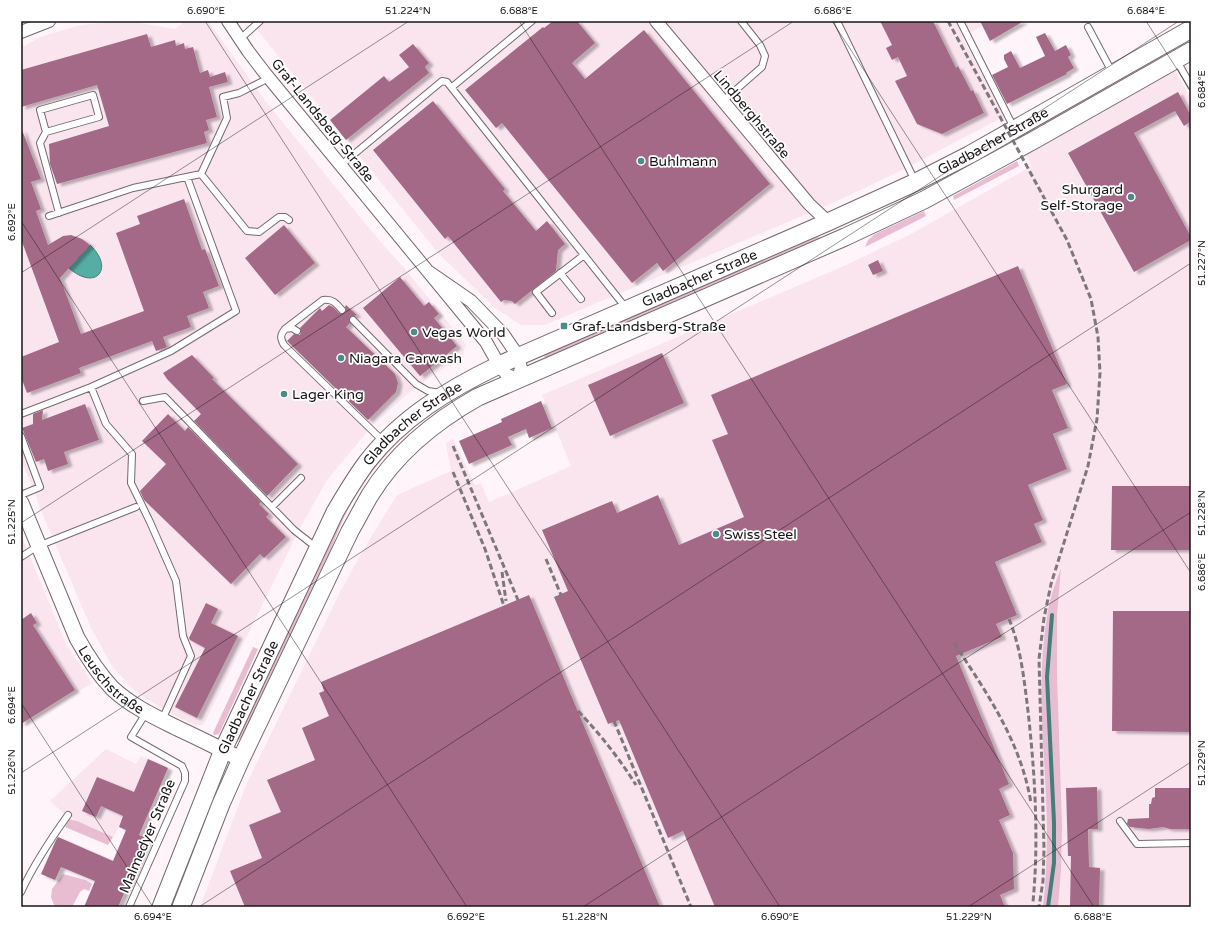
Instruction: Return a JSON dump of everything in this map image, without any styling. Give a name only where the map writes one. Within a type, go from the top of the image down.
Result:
[{"type":"main road","name":"Gladbacher Straße","points":[[161,907],[223,750],[335,512],[367,462],[403,424],[444,393],[499,364],[627,310],[916,182],[1014,129],[1191,29]]},
{"type":"main road","name":"Gladbacher Straße","points":[[181,907],[241,759],[350,531],[370,494],[394,462],[420,436],[441,420],[478,397],[845,237],[924,200],[974,174],[1191,51]]},
{"type":"main road","points":[[828,222],[845,237]]},
{"type":"street","points":[[21,32],[49,21]]},
{"type":"street","name":"Graf-Landsberg-Straße","points":[[228,21],[269,78],[486,342],[507,375],[518,379]]},
{"type":"street","name":"Lindberghstraße","points":[[656,21],[722,102],[809,204],[828,222]]},
{"type":"street","name":"Graf-Landsberg-Straße","points":[[429,272],[471,301],[503,334],[518,356]]},
{"type":"street","points":[[518,356],[521,368],[518,379]]},
{"type":"street","name":"Leuschstraße","points":[[21,503],[77,638],[100,675],[126,700],[146,712],[241,759]]},
{"type":"lane","points":[[240,39],[260,21]]},
{"type":"lane","points":[[452,87],[532,21]]},
{"type":"lane","points":[[722,102],[762,67],[765,56],[760,45],[741,21]]},
{"type":"lane","points":[[837,21],[916,182]]},
{"type":"lane","points":[[960,21],[1014,129]]},
{"type":"lane","points":[[1088,27],[1113,73]]},
{"type":"lane","points":[[1177,60],[1191,86]]},
{"type":"lane","points":[[201,174],[227,118],[223,97],[239,93],[269,78]]},
{"type":"lane","points":[[341,165],[442,81],[447,82],[627,310]]},
{"type":"lane","points":[[46,132],[99,118],[93,95],[40,110],[46,132],[40,143],[59,212]]},
{"type":"lane","points":[[49,216],[133,188],[201,174]]},
{"type":"lane","points":[[201,174],[247,231],[259,232],[279,217],[285,217],[289,220]]},
{"type":"lane","points":[[21,414],[90,387],[171,351],[236,311],[187,177]]},
{"type":"lane","points":[[552,313],[536,292],[584,255]]},
{"type":"lane","points":[[560,273],[581,299]]},
{"type":"lane","points":[[342,310],[334,301],[329,299],[323,300],[285,329],[281,334],[281,340],[284,345],[384,443]]},
{"type":"lane","points":[[316,305],[316,312]]},
{"type":"lane","points":[[353,320],[416,384],[428,391],[444,393]]},
{"type":"lane","points":[[285,329],[292,328],[297,331]]},
{"type":"lane","points":[[90,387],[106,424],[132,454],[131,483],[176,581],[182,636],[191,656],[162,720]]},
{"type":"lane","points":[[143,401],[165,398],[294,530],[318,549]]},
{"type":"lane","points":[[21,436],[40,487],[21,495]]},
{"type":"lane","points":[[272,507],[301,478]]},
{"type":"lane","points":[[21,557],[38,546],[136,507]]},
{"type":"lane","name":"Malmedyer Straße","points":[[129,907],[185,782],[185,773],[182,766],[131,737],[146,712]]},
{"type":"lane","points":[[21,892],[29,874],[50,840],[68,815]]},
{"type":"lane","points":[[1120,821],[1137,844],[1191,843]]},
{"type":"shaded area","points":[[185,21],[208,21],[267,103],[466,345],[462,356],[412,390],[372,426],[327,480],[300,528],[205,722],[202,725],[196,726],[159,707],[133,689],[112,666],[91,628],[21,460],[21,48],[40,37],[77,26],[99,23],[134,22],[175,29]]},
{"type":"shaded area","points":[[250,21],[992,21],[962,37],[1005,116],[902,170],[835,202],[545,325],[521,325],[494,307],[439,254]]},
{"type":"shaded area","points":[[1191,37],[1191,40],[1020,143],[1015,136]]},
{"type":"shaded area","name":"Swiss Steel","points":[[1174,68],[1191,100],[1191,907],[200,907],[247,783],[341,590],[362,552],[397,495],[451,471],[446,444],[453,438],[475,485],[481,483],[489,502],[571,466],[542,395],[846,265],[911,234],[1032,166],[1026,155]]},
{"type":"shaded area","points":[[1017,161],[1019,166],[954,200],[953,196]]},
{"type":"shaded area","points":[[924,211],[926,216],[865,247],[868,240],[875,234]]},
{"type":"shaded area","points":[[817,237],[824,238],[546,360],[543,353]]},
{"type":"shaded area","points":[[90,245],[101,262],[101,269],[99,274],[94,277],[87,278],[79,275],[69,268]]},
{"type":"shaded area","points":[[430,414],[402,438],[389,452],[366,480],[356,496],[339,529],[323,571],[293,636],[245,733],[237,742],[236,741],[347,504],[374,465],[408,428]]},
{"type":"shaded area","points":[[21,535],[66,644],[92,683],[21,728]]},
{"type":"shaded area","points":[[1061,568],[1057,615],[1057,673],[1062,827],[1061,869],[1058,907],[1043,907],[1047,828],[1041,696],[1042,670],[1048,611],[1052,592]]},
{"type":"shaded area","points":[[253,647],[258,649],[219,734],[214,735],[213,733]]},
{"type":"shaded area","points":[[106,749],[136,764],[141,756],[168,768],[139,835],[119,827],[113,837],[63,813],[50,801]]},
{"type":"shaded area","points":[[69,819],[113,837],[108,845],[65,827]]},
{"type":"shaded area","points":[[63,874],[86,880],[92,884],[89,891],[84,889],[80,892],[72,907],[57,907],[54,905],[51,897],[52,889]]},
{"type":"building","name":"Buhlmann","points":[[553,21],[577,21],[595,43],[572,63],[585,79],[644,30],[770,184],[663,271],[657,263],[632,283],[502,123],[496,128],[465,90],[543,27],[544,28]]},
{"type":"building","points":[[880,21],[933,21],[956,68],[958,66],[971,91],[973,90],[984,113],[942,134],[917,124],[895,81],[907,76],[898,57],[892,60],[886,48],[892,45]]},
{"type":"building","points":[[980,21],[1024,21],[990,41]]},
{"type":"building","points":[[1045,33],[1055,51],[1066,45],[1071,55],[1068,57],[1074,68],[1066,73],[1067,74],[1007,104],[992,75],[1008,67],[1004,59],[1004,55],[1011,51],[1020,68],[1045,56],[1036,37]]},
{"type":"building","points":[[147,34],[151,47],[175,40],[176,46],[184,43],[185,49],[193,47],[200,73],[208,70],[210,77],[225,72],[228,82],[209,87],[217,117],[206,120],[209,130],[204,132],[207,143],[57,184],[50,164],[49,144],[109,126],[97,85],[21,107],[21,70]]},
{"type":"building","points":[[413,44],[429,63],[425,67],[429,73],[346,140],[330,120],[384,76],[389,82],[409,67],[399,55]]},
{"type":"building","name":"Shurgard Self-Storage","points":[[1178,92],[1191,116],[1191,121],[1184,126],[1175,111],[1134,133],[1191,237],[1191,240],[1134,272],[1068,153]]},
{"type":"building","points":[[433,101],[505,189],[503,191],[536,231],[547,221],[565,244],[558,250],[556,271],[515,304],[512,301],[504,300],[501,302],[448,236],[445,239],[373,150]]},
{"type":"building","points":[[21,130],[41,179],[31,182],[41,209],[36,211],[48,245],[63,236],[71,235],[82,239],[90,245],[60,278],[81,334],[144,311],[116,233],[140,224],[137,216],[184,199],[202,250],[205,249],[219,286],[203,292],[209,308],[187,316],[191,327],[163,337],[167,347],[156,351],[152,341],[79,368],[81,373],[27,393],[21,377],[21,357],[59,342],[21,239]]},
{"type":"building","points":[[284,225],[315,263],[275,295],[245,258]]},
{"type":"building","points":[[878,260],[883,271],[873,275],[868,265]]},
{"type":"building","points":[[1018,266],[1067,384],[1052,390],[1068,428],[1053,434],[1067,469],[1028,485],[1043,520],[1034,524],[1042,542],[995,562],[1017,615],[996,624],[1002,637],[956,656],[1009,784],[999,789],[1010,815],[999,820],[1013,853],[1014,889],[1000,895],[1005,907],[715,907],[683,831],[668,838],[619,720],[608,724],[554,597],[568,591],[542,530],[612,501],[617,513],[658,495],[679,545],[744,517],[712,440],[728,434],[711,395]]},
{"type":"building","name":"Vegas World","points":[[400,277],[424,306],[429,302],[439,314],[434,318],[457,346],[420,376],[363,308]]},
{"type":"building","name":"Niagara Carwash","points":[[329,305],[342,314],[346,312],[346,305],[357,315],[350,317],[350,323],[346,327],[395,374],[398,383],[396,392],[368,420],[287,341],[294,334],[300,335],[300,328],[320,308],[322,311]]},
{"type":"building","points":[[662,353],[684,403],[610,436],[588,385]]},
{"type":"building","points":[[192,355],[214,378],[212,379],[298,464],[267,496],[194,421],[201,414],[163,373]]},
{"type":"building","points":[[541,401],[552,428],[529,438],[526,429],[508,437],[512,445],[469,464],[459,441],[502,422],[501,419]]},
{"type":"building","points":[[85,404],[99,440],[64,452],[68,464],[48,471],[44,459],[36,462],[22,428],[33,424],[33,414],[43,410],[42,420]]},
{"type":"building","points":[[168,414],[185,431],[188,427],[261,502],[259,504],[269,514],[266,517],[286,537],[264,558],[260,554],[231,584],[144,500],[140,491],[166,464],[142,441]]},
{"type":"building","points":[[1112,486],[1191,486],[1191,550],[1111,550]]},
{"type":"building","points":[[529,595],[660,907],[245,907],[230,871],[262,858],[249,825],[281,812],[267,780],[315,760],[302,728],[329,716],[319,693],[324,691],[321,682]]},
{"type":"building","points":[[206,603],[218,609],[211,623],[238,636],[197,718],[175,707],[205,648],[189,638]]},
{"type":"building","points":[[1113,611],[1191,611],[1191,732],[1112,731]]},
{"type":"building","points":[[31,613],[37,623],[33,625],[75,690],[21,724],[21,620]]},
{"type":"building","points":[[148,759],[168,768],[139,835],[148,839],[118,907],[84,907],[95,881],[61,867],[55,880],[41,874],[58,837],[113,861],[126,830],[119,827],[123,816],[101,806],[96,817],[82,811],[97,777],[134,792]]},
{"type":"building","points":[[1097,787],[1098,829],[1088,829],[1089,867],[1100,868],[1099,907],[1070,907],[1071,856],[1068,856],[1066,788]]},
{"type":"building","points":[[1155,788],[1191,788],[1191,829],[1170,829],[1163,827],[1149,829],[1130,827],[1127,824],[1128,819],[1149,818],[1149,804],[1151,804],[1152,798],[1155,797]]},
{"type":"waterway","points":[[1048,907],[1054,863],[1054,822],[1047,677],[1052,615]]},
{"type":"railway","points":[[948,21],[1067,240],[1091,299],[1098,337],[1100,373],[1097,419],[1088,466],[1051,584],[1044,618],[1039,659],[1044,849],[1043,881],[1039,907]]},
{"type":"railway","points":[[453,446],[518,600]]},
{"type":"railway","points":[[453,472],[485,549],[504,606]]},
{"type":"railway","points":[[546,559],[561,595]]},
{"type":"railway","points":[[502,572],[506,601]]},
{"type":"railway","points":[[1009,619],[1022,664],[1033,759],[1036,830],[1033,902]]},
{"type":"railway","points":[[954,643],[979,681],[1011,739],[1026,781],[1031,803]]},
{"type":"railway","points":[[578,711],[609,746],[636,785]]},
{"type":"railway","points":[[614,721],[691,907]]},
{"type":"place","name":"Buhlmann","points":[[641,161]]},
{"type":"place","name":"Shurgard Self-Storage","points":[[1131,197]]},
{"type":"place","name":"Graf-Landsberg-Straße","points":[[564,326]]},
{"type":"place","name":"Vegas World","points":[[414,332]]},
{"type":"place","name":"Niagara Carwash","points":[[341,358]]},
{"type":"place","name":"Lager King","points":[[284,394]]},
{"type":"place","name":"Swiss Steel","points":[[716,534]]}]
